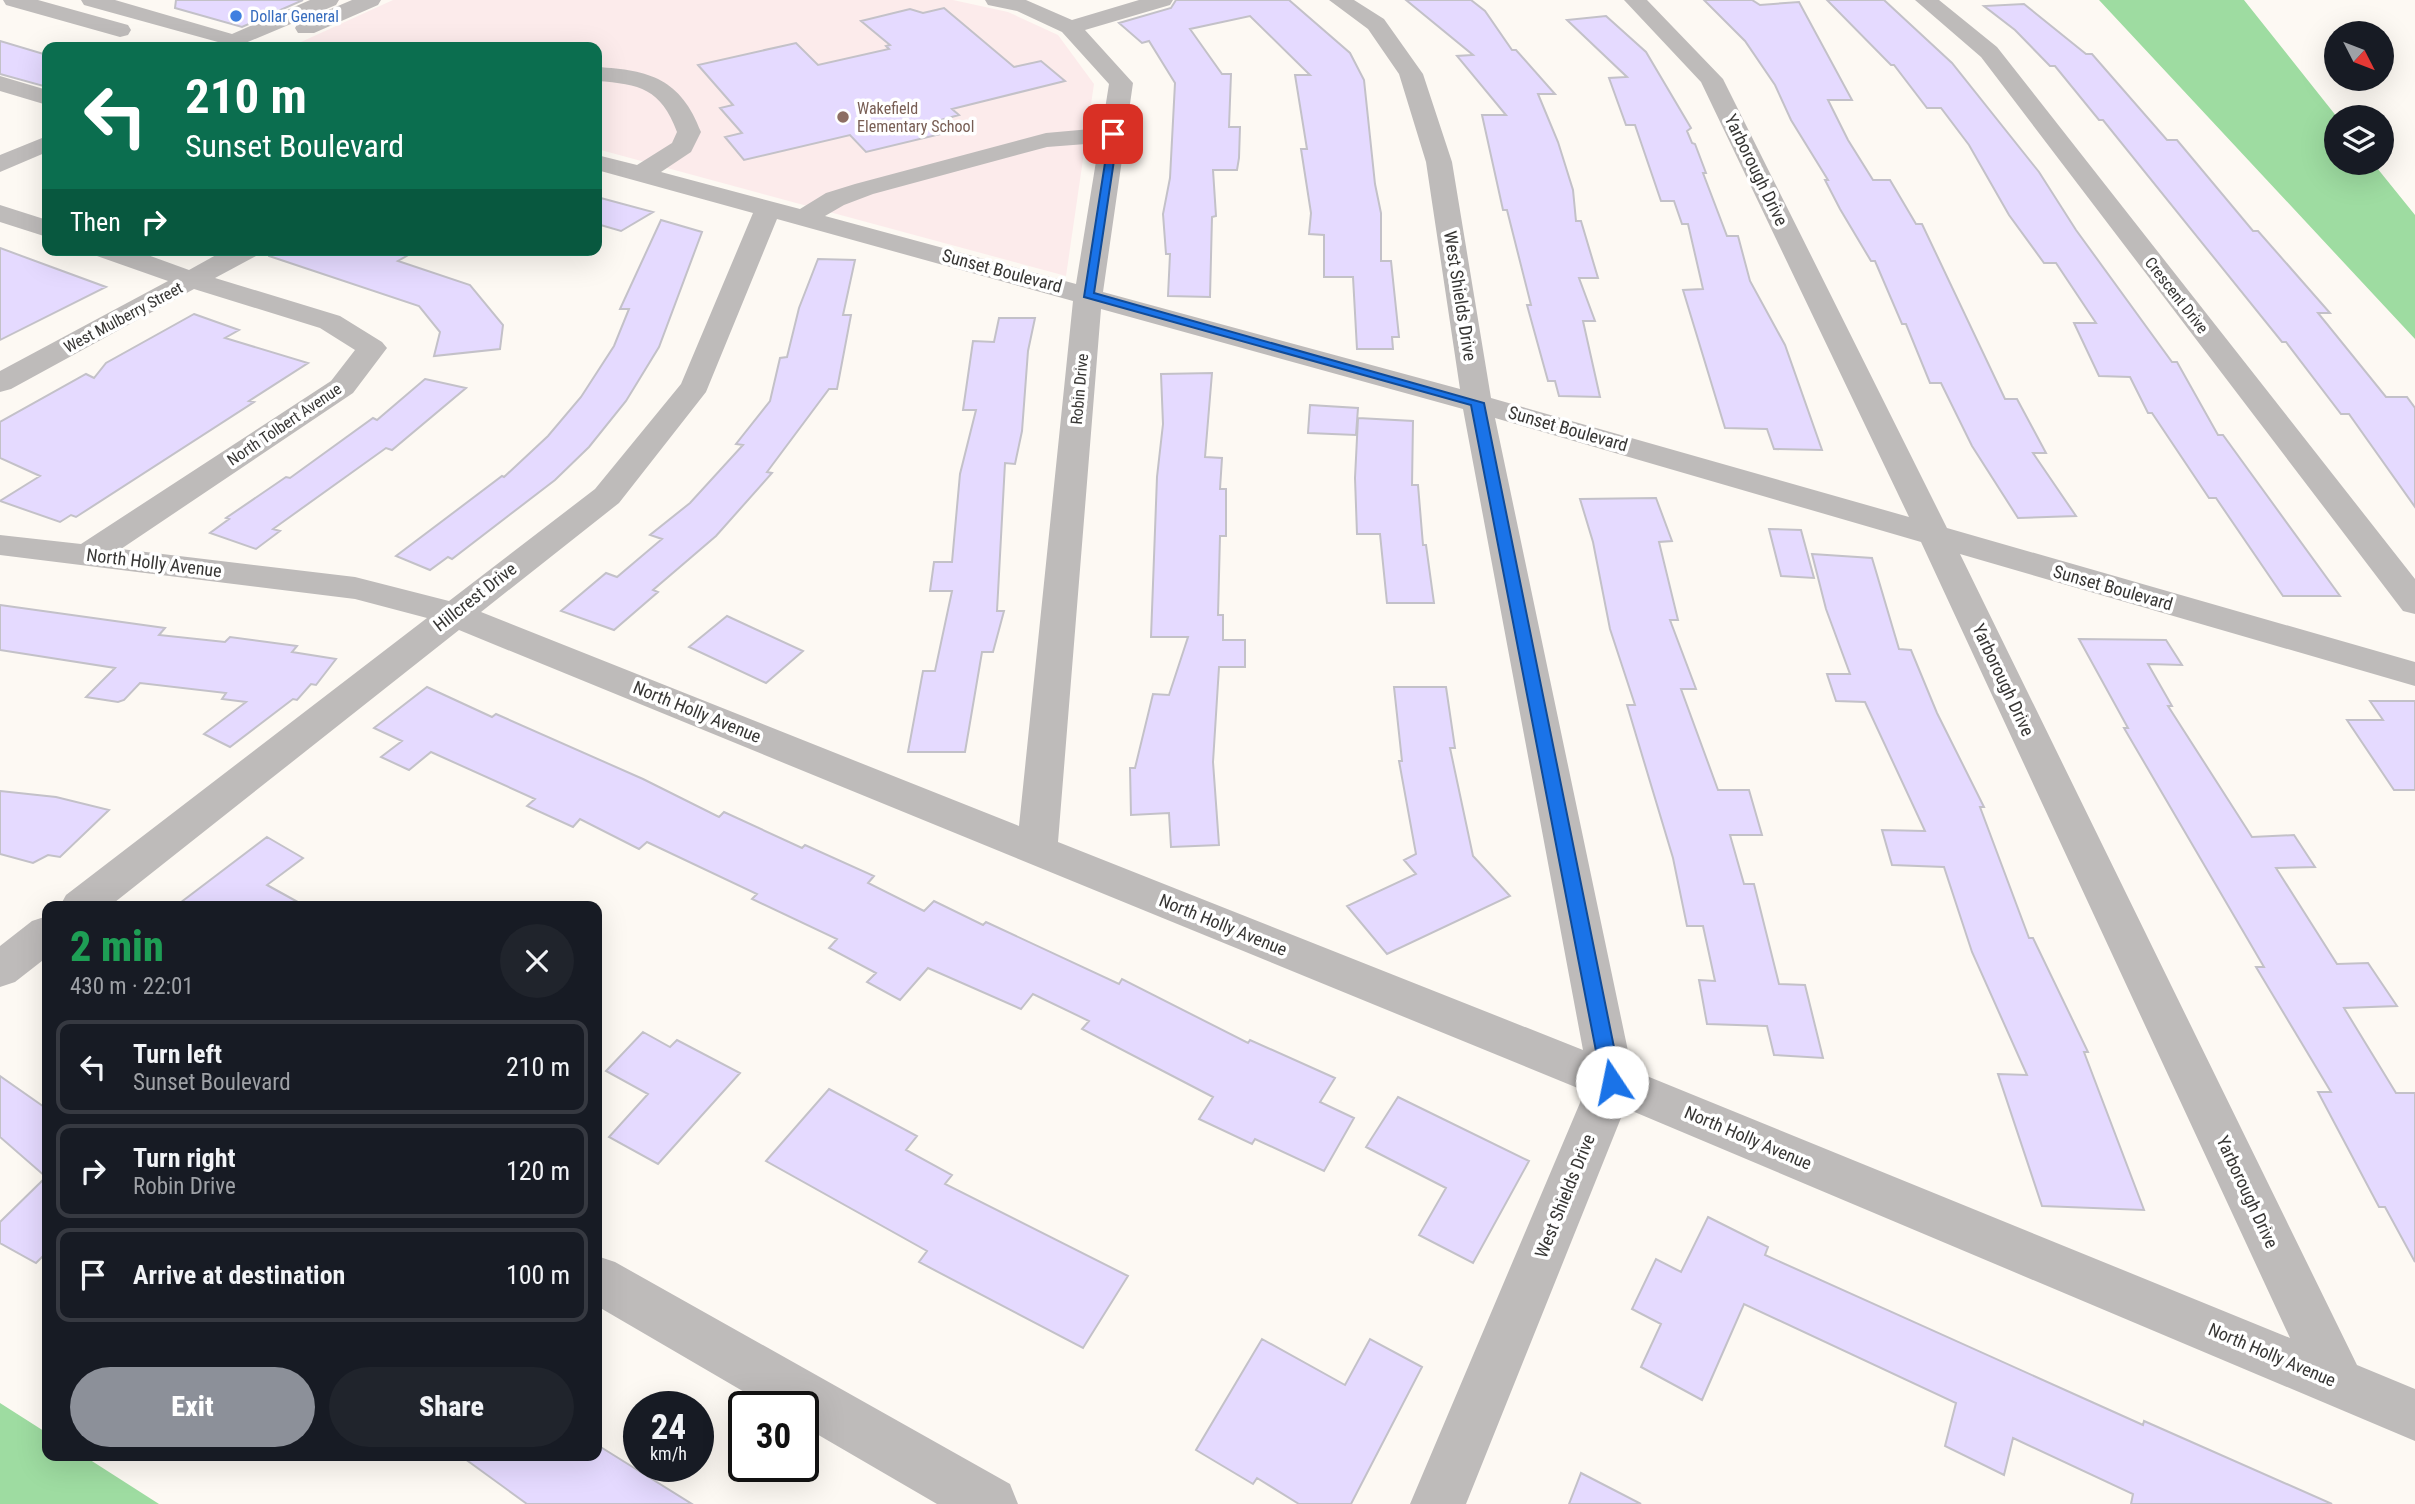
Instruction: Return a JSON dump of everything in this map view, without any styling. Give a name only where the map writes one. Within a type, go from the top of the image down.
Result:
[{"type":"street","points":[[14,0],[163,42]]},
{"type":"street","points":[[92,0],[234,41],[328,0]]},
{"type":"street","points":[[274,42],[370,0]]},
{"type":"street","name":"Robin Drive","points":[[996,0],[1024,6],[1070,27],[1121,82],[1088,295],[1037,850]]},
{"type":"street","points":[[1070,27],[1162,0]]},
{"type":"street","name":"West Shields Drive","points":[[1340,0],[1376,24],[1411,74],[1439,162],[1477,403],[1612,1082],[1438,1504]]},
{"type":"street","name":"Yarborough Drive","points":[[1635,0],[1711,79],[1935,537],[2338,1383]]},
{"type":"street","name":"Crescent Drive","points":[[1926,0],[1989,52],[2415,603]]},
{"type":"street","points":[[602,74],[646,78],[667,94],[685,118],[689,132],[682,147],[641,174]]},
{"type":"street","points":[[0,83],[42,96]]},
{"type":"street","points":[[806,218],[835,199],[1045,140],[1113,134]]},
{"type":"street","points":[[0,164],[42,145]]},
{"type":"street","name":"Sunset Boulevard","points":[[602,163],[1477,403],[2415,674]]},
{"type":"street","name":"Hillcrest Drive","points":[[87,901],[607,496],[695,386],[769,207]]},
{"type":"street","points":[[0,213],[42,227]]},
{"type":"street","name":"North Tolbert Avenue","points":[[90,554],[342,387],[372,348],[330,322],[192,280],[124,256]]},
{"type":"street","name":"West Mulberry Street","points":[[0,383],[235,256]]},
{"type":"street","name":"North Holly Avenue","points":[[0,545],[355,587],[453,614],[1612,1082],[2415,1415]]},
{"type":"street","points":[[602,1282],[990,1504]]},
{"type":"shaded area","name":"Wakefield Elementary School","points":[[393,0],[953,0],[1008,12],[1058,35],[1094,84],[1066,276],[602,150],[602,42],[301,42]]},
{"type":"green space","points":[[2099,0],[2244,0],[2327,105],[2324,105],[2324,175],[2383,175],[2415,215],[2415,339]]},
{"type":"green space","points":[[0,1403],[42,1430],[42,1461],[92,1461],[159,1504],[0,1504]]},
{"type":"building","name":"Dollar General","points":[[176,0],[303,0],[242,27],[175,8]]},
{"type":"building","points":[[1176,0],[1289,0],[1350,53],[1364,80],[1375,184],[1381,213],[1381,261],[1391,261],[1399,337],[1392,337],[1393,349],[1357,349],[1353,277],[1324,277],[1324,235],[1309,234],[1311,213],[1301,149],[1307,149],[1295,75],[1310,75],[1250,16],[1190,29],[1222,74],[1231,74],[1229,127],[1240,127],[1239,158],[1237,170],[1213,170],[1216,216],[1212,217],[1210,297],[1168,296],[1170,254],[1166,254],[1163,214],[1170,178],[1175,83],[1149,41],[1142,43],[1119,23],[1171,8]]},
{"type":"building","points":[[1406,0],[1471,0],[1485,11],[1512,50],[1516,50],[1555,94],[1538,94],[1558,142],[1573,190],[1576,221],[1581,221],[1598,278],[1579,278],[1595,321],[1583,321],[1600,397],[1559,396],[1555,381],[1548,381],[1527,305],[1531,305],[1507,210],[1503,210],[1482,115],[1506,115],[1457,56],[1473,55]]},
{"type":"building","points":[[1704,0],[1752,0],[1760,5],[1799,2],[1852,100],[1828,100],[1848,140],[1873,180],[1890,180],[1916,224],[1922,224],[2005,399],[2017,399],[2046,453],[2033,453],[2076,516],[2018,518],[1972,446],[1941,383],[1930,383],[1906,324],[1902,324],[1875,261],[1871,261],[1840,209],[1825,180],[1828,180],[1791,120],[1775,85],[1745,41]]},
{"type":"building","points":[[1827,0],[1884,0],[1952,63],[2039,172],[2076,230],[2172,362],[2177,362],[2218,435],[2223,435],[2340,596],[2283,596],[2216,498],[2209,498],[2152,413],[2148,413],[2130,377],[2099,376],[2074,323],[2096,323],[2056,263],[2044,263],[2009,215],[1969,145],[1941,108],[1927,108],[1894,65]]},
{"type":"building","points":[[2024,4],[2086,54],[2092,54],[2167,140],[2177,140],[2253,231],[2258,231],[2330,313],[2318,313],[2386,397],[2407,397],[2415,408],[2415,507],[2349,414],[2341,414],[2286,342],[2282,342],[2103,120],[2099,120],[2055,66],[2050,66],[2015,30],[1984,6]]},
{"type":"building","name":"Wakefield Elementary School","points":[[944,8],[1014,67],[1041,61],[1065,81],[952,109],[959,115],[937,121],[949,132],[866,152],[850,135],[744,160],[725,137],[742,133],[720,108],[733,105],[698,65],[796,43],[818,65],[889,49],[886,46],[890,45],[861,21],[910,9],[923,13]]},
{"type":"building","points":[[1606,16],[1646,52],[1691,128],[1687,131],[1695,144],[1727,236],[1738,236],[1750,281],[1785,345],[1822,450],[1774,449],[1767,429],[1725,428],[1683,290],[1703,289],[1688,224],[1682,224],[1674,201],[1661,201],[1635,125],[1626,125],[1609,78],[1627,77],[1567,20]]},
{"type":"building","points":[[0,41],[42,54],[42,86],[0,74]]},
{"type":"building","points":[[602,198],[653,212],[621,231],[602,225]]},
{"type":"building","points":[[661,220],[702,232],[659,347],[626,401],[589,447],[555,480],[452,559],[448,557],[430,570],[396,556],[504,477],[548,436],[581,397],[614,346],[629,309],[620,309]]},
{"type":"building","points":[[0,248],[57,269],[106,287],[0,340]]},
{"type":"building","points":[[269,256],[407,256],[398,261],[470,285],[503,325],[500,349],[434,356],[440,332],[419,306]]},
{"type":"building","points":[[818,259],[855,260],[843,315],[851,315],[837,389],[829,389],[767,472],[772,473],[716,536],[653,590],[658,592],[614,630],[561,611],[606,573],[617,577],[662,539],[650,535],[690,503],[743,445],[736,444],[770,401],[780,358],[787,357],[799,308]]},
{"type":"building","points":[[194,314],[239,330],[225,338],[308,363],[249,401],[254,402],[76,517],[71,515],[60,522],[0,501],[40,476],[0,458],[0,422],[86,374],[94,378],[106,363]]},
{"type":"building","points":[[999,318],[1035,318],[1028,351],[1022,431],[1015,464],[1005,463],[997,611],[1004,611],[993,652],[982,652],[965,752],[908,752],[923,671],[935,671],[952,591],[930,591],[934,562],[952,562],[960,474],[976,410],[963,410],[973,341],[994,342]]},
{"type":"building","points":[[1212,373],[1205,457],[1222,458],[1220,489],[1226,489],[1226,536],[1220,536],[1218,615],[1223,615],[1223,640],[1245,640],[1245,667],[1219,667],[1213,762],[1219,845],[1171,847],[1169,813],[1131,815],[1130,768],[1135,768],[1153,694],[1169,695],[1188,637],[1151,637],[1157,477],[1163,424],[1161,374]]},
{"type":"building","points":[[425,379],[466,388],[392,450],[386,448],[273,529],[280,531],[256,549],[210,533],[229,519],[226,518],[286,477],[290,478],[373,418],[377,420]]},
{"type":"building","points":[[1310,405],[1358,408],[1356,435],[1308,433]]},
{"type":"building","points":[[1358,418],[1413,421],[1412,485],[1418,485],[1423,545],[1426,545],[1434,603],[1387,603],[1380,534],[1357,534],[1355,478]]},
{"type":"building","points":[[1656,498],[1672,541],[1659,542],[1678,620],[1670,620],[1696,689],[1681,689],[1718,790],[1749,790],[1762,835],[1730,835],[1744,884],[1754,884],[1779,984],[1805,985],[1823,1058],[1774,1055],[1767,1026],[1707,1024],[1699,980],[1715,981],[1703,926],[1687,926],[1673,858],[1627,705],[1635,705],[1610,629],[1593,542],[1580,499]]},
{"type":"building","points":[[1769,529],[1801,530],[1814,578],[1781,576]]},
{"type":"building","points":[[1812,554],[1872,558],[1899,649],[1911,650],[1937,713],[1984,807],[1980,807],[2029,938],[2033,938],[2088,1052],[2084,1052],[2144,1210],[2042,1206],[1998,1074],[2027,1075],[1972,952],[1944,867],[1892,865],[1882,830],[1925,831],[1865,702],[1836,701],[1827,674],[1850,674],[1826,609]]},
{"type":"building","points":[[0,605],[165,628],[159,635],[225,642],[230,637],[297,646],[292,652],[336,659],[316,685],[311,684],[297,700],[293,699],[230,747],[204,734],[246,702],[222,699],[226,693],[140,683],[124,700],[118,702],[86,697],[115,668],[0,650]]},
{"type":"building","points":[[727,616],[803,651],[766,683],[689,647]]},
{"type":"building","points":[[2079,639],[2166,640],[2182,665],[2148,664],[2172,706],[2168,706],[2252,837],[2294,835],[2315,867],[2276,868],[2337,964],[2368,963],[2397,1006],[2344,1008],[2396,1093],[2415,1093],[2415,1262],[2385,1207],[2379,1207],[2318,1092],[2331,1092],[2256,967],[2264,967],[2124,728],[2128,728]]},
{"type":"building","points":[[427,687],[492,717],[496,714],[643,779],[719,817],[724,812],[802,848],[805,845],[874,876],[868,883],[924,911],[934,901],[983,925],[986,922],[1119,984],[1122,979],[1248,1043],[1250,1040],[1335,1078],[1320,1102],[1354,1118],[1324,1171],[1255,1139],[1252,1144],[1199,1119],[1213,1097],[1082,1029],[1089,1021],[1033,994],[1021,1009],[928,968],[900,1000],[867,982],[876,973],[829,948],[837,939],[752,899],[757,894],[647,842],[639,849],[580,819],[573,827],[527,806],[535,799],[431,752],[409,770],[381,757],[402,741],[374,728]]},
{"type":"building","points":[[1394,687],[1446,687],[1455,748],[1450,748],[1473,856],[1510,896],[1387,954],[1347,906],[1416,874],[1404,860],[1416,854],[1399,761],[1402,761]]},
{"type":"building","points":[[2370,701],[2415,701],[2415,790],[2394,790],[2347,720],[2383,720]]},
{"type":"building","points":[[0,791],[56,797],[109,810],[60,857],[48,855],[33,863],[0,854]]},
{"type":"building","points":[[267,837],[303,858],[267,885],[296,901],[183,901]]},
{"type":"building","points":[[643,1032],[670,1047],[677,1040],[740,1073],[658,1164],[609,1137],[648,1094],[606,1071]]},
{"type":"building","points":[[0,1076],[42,1105],[42,1174],[0,1137]]},
{"type":"building","points":[[829,1089],[917,1136],[906,1150],[952,1175],[945,1184],[1128,1276],[1083,1348],[919,1262],[927,1251],[766,1161]]},
{"type":"building","points":[[1398,1097],[1529,1161],[1473,1263],[1419,1235],[1446,1188],[1366,1147]]},
{"type":"building","points":[[42,1181],[42,1257],[36,1263],[0,1243],[0,1222]]},
{"type":"building","points":[[1708,1217],[1768,1247],[1765,1255],[2143,1425],[2144,1421],[2332,1504],[2131,1504],[2133,1494],[2013,1438],[2004,1475],[1945,1446],[1956,1403],[1744,1304],[1702,1400],[1641,1367],[1661,1324],[1632,1309],[1656,1259],[1681,1272]]},
{"type":"building","points":[[1262,1339],[1345,1385],[1370,1339],[1422,1367],[1351,1504],[1299,1504],[1257,1478],[1253,1484],[1196,1450]]},
{"type":"building","points":[[602,1448],[623,1461],[623,1482],[657,1482],[692,1504],[527,1504],[468,1461],[602,1461]]},
{"type":"building","points":[[1581,1473],[1641,1504],[1569,1504]]},
{"type":"place","name":"Dollar General","points":[[236,16]]},
{"type":"place","name":"Wakefield Elementary School","points":[[843,117]]},
{"type":"route","points":[[1113,134],[1088,295],[1477,403],[1612,1082]]}]
